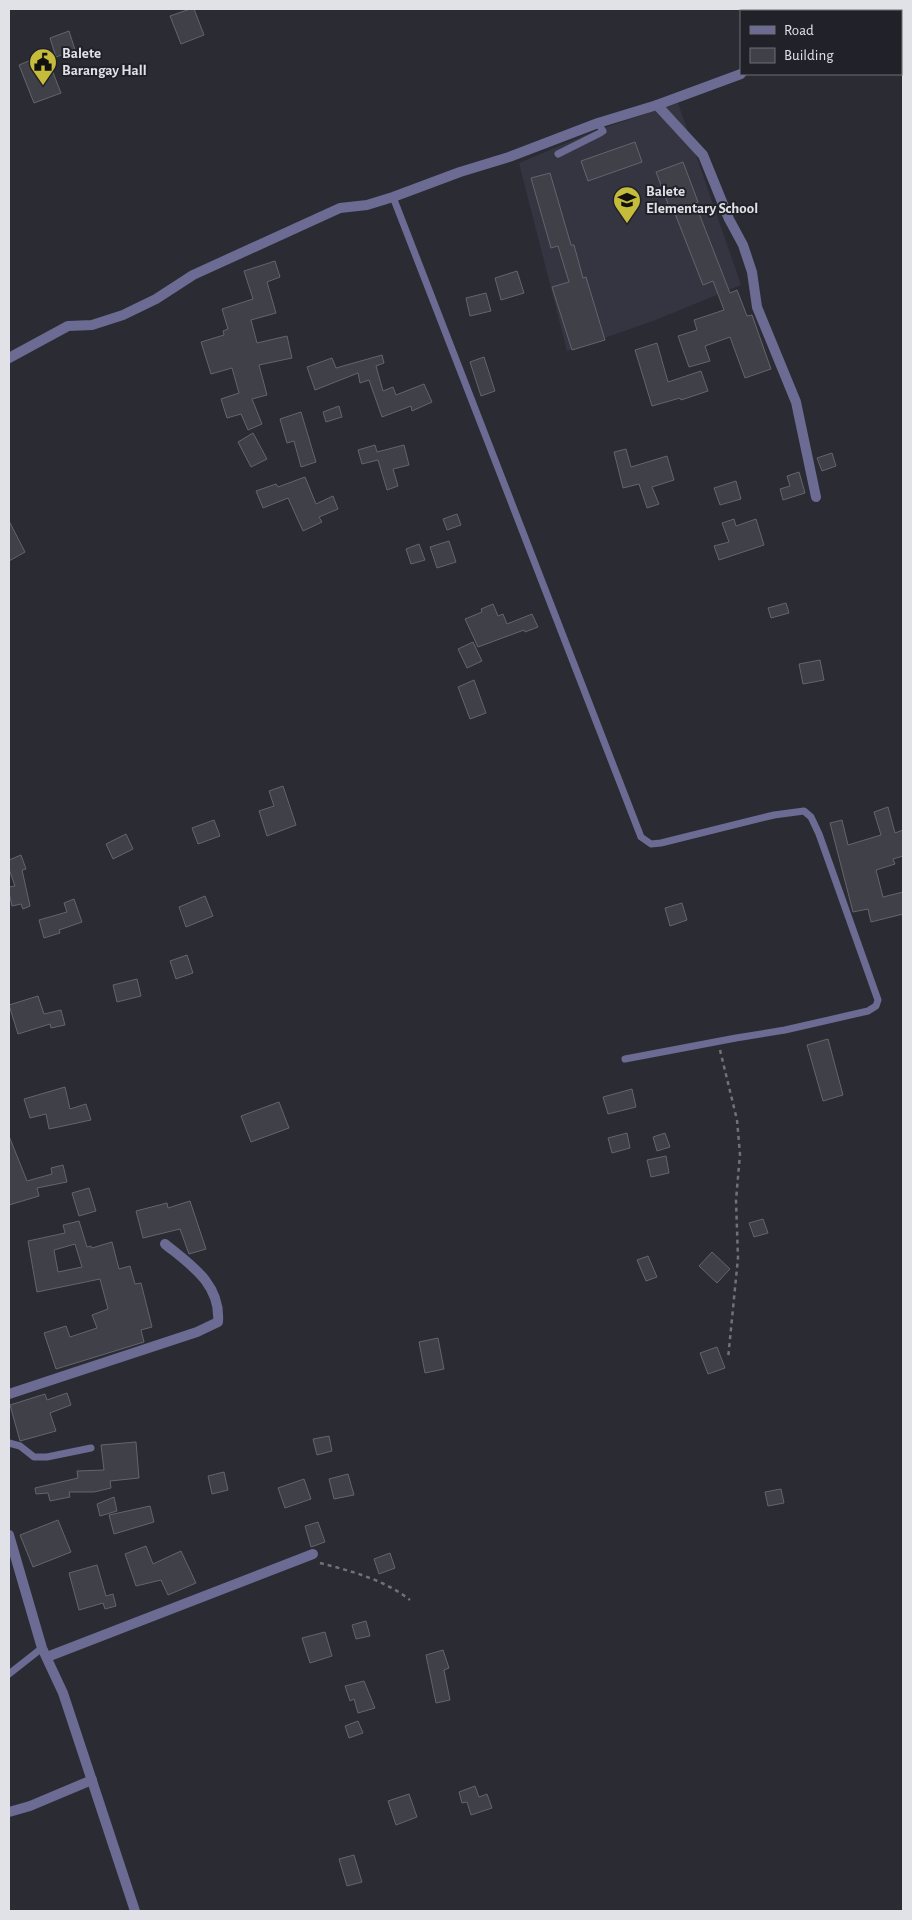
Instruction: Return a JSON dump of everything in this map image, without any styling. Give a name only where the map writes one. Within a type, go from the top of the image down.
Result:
[{"type":"street","points":[[9,358],[68,326],[92,325],[123,315],[156,299],[193,275],[340,208],[367,205],[393,197],[740,74]]},
{"type":"street","points":[[657,105],[703,156],[729,219],[743,245],[752,272],[757,307],[796,402],[816,497]]},
{"type":"street","points":[[9,1394],[197,1332],[218,1322],[219,1310],[214,1296],[202,1275],[164,1244]]},
{"type":"street","points":[[9,1536],[44,1652],[63,1693],[135,1911]]},
{"type":"street","points":[[44,1652],[313,1554]]},
{"type":"street","points":[[9,1812],[30,1806],[92,1780]]},
{"type":"lane","points":[[558,154],[603,131],[598,123]]},
{"type":"lane","points":[[393,197],[641,837],[651,844],[661,843],[774,815],[804,811],[811,817],[818,834],[878,1000],[876,1006],[868,1011],[785,1030],[625,1059]]},
{"type":"lane","points":[[9,1443],[20,1446],[34,1457],[47,1457],[91,1448]]},
{"type":"lane","points":[[9,1674],[44,1652]]},
{"type":"path","points":[[718,1041],[736,1120],[740,1154],[736,1200],[738,1258],[728,1359]]},
{"type":"path","points":[[302,1558],[347,1570],[398,1590],[410,1600]]},
{"type":"shaded area","name":"Balete Elementary School","points":[[678,103],[741,285],[653,321],[567,351],[519,163],[595,131]]},
{"type":"building","points":[[194,9],[204,35],[181,44],[170,16]]},
{"type":"building","points":[[69,31],[75,50],[56,57],[50,38]]},
{"type":"building","name":"Balete Barangay Hall","points":[[31,60],[37,75],[52,70],[61,93],[34,103],[19,65]]},
{"type":"building","points":[[635,142],[642,162],[588,181],[581,161]]},
{"type":"building","points":[[683,162],[698,202],[695,203],[730,293],[737,290],[747,316],[752,315],[771,369],[745,378],[730,337],[705,346],[710,361],[689,367],[678,336],[697,330],[694,320],[724,310],[713,281],[703,285],[674,211],[671,212],[656,172]]},
{"type":"building","points":[[550,173],[571,245],[574,245],[583,278],[586,277],[605,340],[572,350],[552,287],[569,282],[558,246],[551,248],[531,178]]},
{"type":"building","points":[[275,261],[280,277],[267,282],[276,313],[251,320],[257,343],[287,336],[292,358],[259,365],[267,395],[252,399],[262,424],[248,430],[241,414],[227,418],[221,399],[239,393],[232,368],[211,374],[201,342],[224,335],[223,331],[228,329],[222,309],[253,299],[244,271]]},
{"type":"building","points":[[517,271],[524,293],[501,300],[495,278]]},
{"type":"building","points":[[486,293],[491,311],[470,316],[466,298]]},
{"type":"building","points":[[657,343],[668,382],[701,371],[708,391],[681,400],[680,398],[652,406],[635,350]]},
{"type":"building","points":[[382,355],[384,363],[376,366],[383,391],[393,387],[396,395],[424,384],[432,402],[412,411],[411,406],[382,417],[369,380],[360,383],[358,373],[315,390],[307,367],[332,358],[336,368]]},
{"type":"building","points":[[484,357],[495,391],[481,396],[470,362]]},
{"type":"building","points":[[339,406],[342,417],[326,422],[323,412]]},
{"type":"building","points":[[301,412],[316,462],[301,467],[294,441],[287,443],[280,419]]},
{"type":"building","points":[[253,433],[267,459],[251,467],[238,442]]},
{"type":"building","points":[[375,445],[377,452],[404,445],[409,465],[393,469],[398,486],[387,490],[378,460],[362,464],[358,450]]},
{"type":"building","points":[[626,449],[631,467],[667,456],[674,480],[652,487],[659,504],[647,508],[639,484],[623,488],[614,452]]},
{"type":"building","points":[[832,453],[836,466],[822,471],[817,458]]},
{"type":"building","points":[[799,472],[805,493],[783,500],[780,489],[790,486],[787,476]]},
{"type":"building","points":[[305,477],[316,504],[333,496],[338,509],[319,517],[322,522],[303,531],[288,498],[263,508],[256,491],[276,484],[278,487]]},
{"type":"building","points":[[736,481],[741,499],[720,505],[714,488]]},
{"type":"building","points":[[457,514],[461,525],[447,530],[443,519]]},
{"type":"building","points":[[734,519],[736,526],[756,519],[764,545],[719,560],[714,546],[729,542],[722,523]]},
{"type":"building","points":[[9,521],[25,552],[9,561]]},
{"type":"building","points":[[449,541],[456,562],[437,568],[430,547]]},
{"type":"building","points":[[419,544],[425,560],[411,564],[406,549]]},
{"type":"building","points":[[786,603],[789,613],[771,618],[768,608]]},
{"type":"building","points":[[493,604],[498,616],[503,614],[507,624],[532,614],[538,627],[525,632],[524,630],[478,647],[465,619],[482,612],[481,609]]},
{"type":"building","points":[[473,642],[482,661],[467,668],[458,649]]},
{"type":"building","points":[[820,660],[824,680],[803,684],[799,664]]},
{"type":"building","points":[[474,680],[486,713],[470,719],[458,687]]},
{"type":"building","points":[[283,786],[296,825],[267,836],[259,811],[274,806],[269,791]]},
{"type":"building","points":[[888,807],[895,833],[903,830],[903,856],[893,859],[895,864],[876,870],[883,897],[903,892],[903,914],[871,922],[868,909],[853,912],[830,823],[842,820],[848,845],[881,835],[874,812]]},
{"type":"building","points":[[214,820],[220,836],[198,844],[192,828]]},
{"type":"building","points":[[126,834],[133,849],[113,859],[106,844]]},
{"type":"building","points":[[21,855],[26,869],[22,870],[30,906],[23,909],[21,904],[12,906],[9,892],[9,887],[15,886],[9,869],[9,860]]},
{"type":"building","points":[[205,896],[213,916],[186,927],[179,907]]},
{"type":"building","points":[[74,899],[82,922],[59,930],[60,933],[44,938],[39,920],[67,912],[64,903]]},
{"type":"building","points":[[682,903],[687,920],[670,926],[665,908]]},
{"type":"building","points":[[187,955],[193,973],[176,979],[170,961]]},
{"type":"building","points":[[137,979],[141,996],[117,1002],[113,985]]},
{"type":"building","points":[[38,996],[44,1014],[61,1010],[65,1025],[51,1028],[50,1024],[18,1034],[9,1005]]},
{"type":"building","points":[[828,1039],[843,1095],[823,1101],[807,1045]]},
{"type":"building","points":[[65,1087],[70,1109],[86,1104],[91,1120],[49,1129],[46,1114],[30,1118],[24,1099]]},
{"type":"building","points":[[632,1089],[636,1107],[608,1114],[603,1097]]},
{"type":"building","points":[[279,1102],[289,1128],[251,1142],[241,1116]]},
{"type":"building","points":[[627,1133],[630,1148],[612,1153],[608,1138]]},
{"type":"building","points":[[665,1133],[670,1147],[657,1151],[653,1137]]},
{"type":"building","points":[[9,1136],[27,1181],[52,1174],[51,1168],[63,1165],[67,1182],[37,1188],[39,1196],[9,1205]]},
{"type":"building","points":[[666,1156],[669,1173],[651,1177],[647,1160]]},
{"type":"building","points":[[89,1188],[96,1211],[79,1216],[72,1193]]},
{"type":"building","points":[[190,1201],[206,1249],[189,1254],[180,1229],[143,1238],[136,1211],[167,1203],[168,1208]]},
{"type":"building","points":[[763,1219],[768,1233],[754,1237],[749,1223]]},
{"type":"building","points":[[79,1221],[87,1247],[91,1246],[92,1248],[112,1242],[119,1269],[130,1266],[135,1284],[141,1283],[152,1327],[141,1330],[144,1342],[56,1369],[44,1333],[66,1326],[70,1337],[97,1328],[92,1315],[108,1309],[100,1279],[37,1292],[28,1241],[65,1233],[63,1225]],"holes":[[[75,1244],[82,1267],[58,1272],[54,1250]]]},
{"type":"building","points":[[712,1252],[730,1269],[717,1283],[699,1266]]},
{"type":"building","points":[[648,1256],[657,1277],[646,1281],[637,1260]]},
{"type":"building","points":[[438,1338],[444,1369],[425,1373],[419,1342]]},
{"type":"building","points":[[717,1347],[725,1368],[708,1374],[700,1353]]},
{"type":"building","points":[[67,1393],[71,1405],[50,1413],[56,1431],[20,1441],[10,1405],[45,1394],[47,1400]]},
{"type":"building","points":[[329,1436],[332,1451],[317,1455],[313,1439]]},
{"type":"building","points":[[136,1442],[139,1478],[110,1481],[111,1488],[94,1492],[69,1492],[70,1497],[50,1501],[48,1493],[36,1494],[35,1488],[78,1478],[77,1471],[104,1470],[101,1445]]},
{"type":"building","points":[[224,1472],[228,1490],[212,1494],[208,1476]]},
{"type":"building","points":[[348,1474],[354,1495],[334,1499],[329,1479]]},
{"type":"building","points":[[304,1479],[311,1499],[285,1508],[278,1488]]},
{"type":"building","points":[[781,1489],[784,1503],[768,1506],[765,1492]]},
{"type":"building","points":[[114,1497],[117,1511],[100,1516],[97,1504]]},
{"type":"building","points":[[150,1506],[154,1522],[114,1534],[109,1515]]},
{"type":"building","points":[[58,1520],[71,1552],[33,1567],[20,1535]]},
{"type":"building","points":[[318,1522],[325,1542],[311,1547],[305,1526]]},
{"type":"building","points":[[146,1546],[153,1564],[181,1551],[196,1583],[168,1595],[161,1580],[136,1586],[125,1554]]},
{"type":"building","points":[[390,1553],[395,1568],[379,1574],[374,1559]]},
{"type":"building","points":[[97,1565],[106,1596],[113,1594],[116,1606],[105,1609],[103,1603],[79,1610],[69,1573]]},
{"type":"building","points":[[366,1621],[370,1636],[356,1639],[352,1625]]},
{"type":"building","points":[[325,1632],[332,1656],[310,1663],[302,1638]]},
{"type":"building","points":[[443,1650],[449,1668],[444,1670],[450,1700],[436,1703],[426,1655]]},
{"type":"building","points":[[364,1681],[375,1708],[358,1713],[354,1699],[350,1701],[345,1686]]},
{"type":"building","points":[[358,1721],[363,1733],[349,1738],[345,1726]]},
{"type":"building","points":[[475,1786],[479,1797],[487,1794],[492,1808],[471,1815],[467,1802],[462,1803],[459,1792]]},
{"type":"building","points":[[409,1794],[417,1817],[396,1825],[388,1801]]},
{"type":"building","points":[[354,1855],[362,1882],[347,1886],[339,1859]]},
{"type":"place","name":"Balete Barangay Hall","points":[[43,86]]},
{"type":"place","name":"Balete Elementary School","points":[[627,224]]}]
